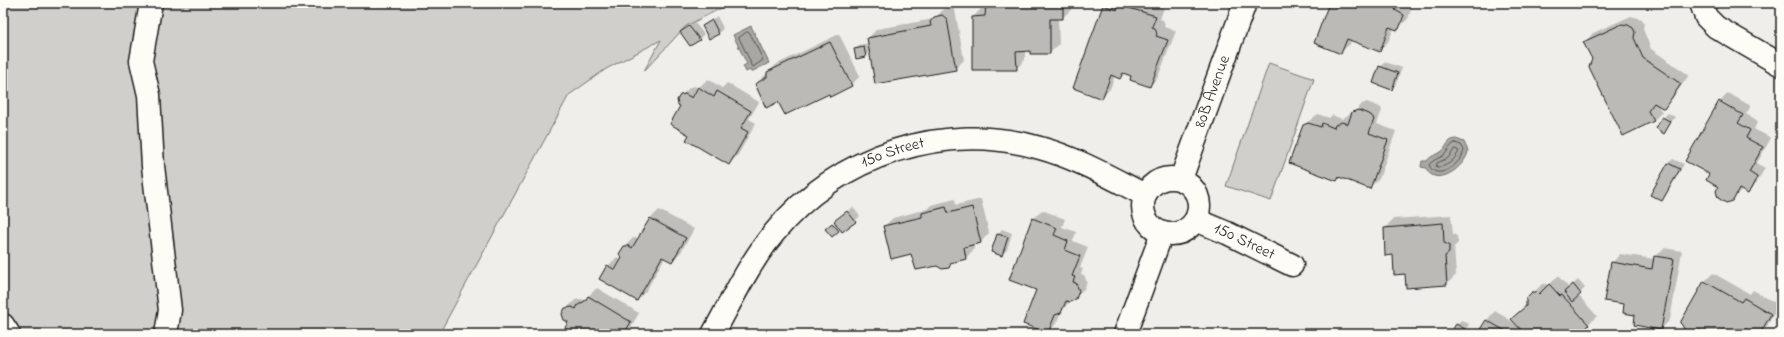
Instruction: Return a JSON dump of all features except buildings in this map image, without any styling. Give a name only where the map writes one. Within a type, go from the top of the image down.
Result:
[{"type":"street","points":[[151,3],[141,60],[149,95],[153,166],[170,310],[166,334]]},
{"type":"street","name":"80B Avenue","points":[[1181,180],[1245,3]]},
{"type":"street","points":[[1701,3],[1706,17],[1716,27],[1781,65]]},
{"type":"street","name":"150 Street","points":[[713,334],[764,246],[789,216],[804,201],[836,178],[865,162],[893,151],[921,143],[955,139],[980,138],[1010,141],[1040,148],[1068,158],[1145,195]]},
{"type":"street","points":[[1164,179],[1181,180],[1194,189],[1198,196],[1199,204],[1196,220],[1191,226],[1177,234],[1162,233],[1154,229],[1145,217],[1143,204],[1145,195],[1153,185],[1164,179]]},
{"type":"street","name":"150 Street","points":[[1196,220],[1227,233],[1292,266]]},
{"type":"street","points":[[1125,334],[1162,233]]},
{"type":"street","points":[[3,325],[9,334]]},
{"type":"shaded area","points":[[3,3],[731,3],[686,26],[644,71],[661,40],[606,69],[569,95],[439,334],[3,334]]},
{"type":"shaded area","points":[[1269,63],[1314,79],[1271,201],[1226,186]]},
{"type":"water","points":[[751,26],[769,63],[751,72],[750,70],[746,72],[743,66],[747,64],[733,35]]},
{"type":"water","points":[[1456,139],[1464,142],[1468,151],[1462,163],[1456,169],[1443,176],[1436,176],[1430,174],[1426,168],[1421,167],[1422,161],[1427,161],[1441,152],[1450,141]]}]
